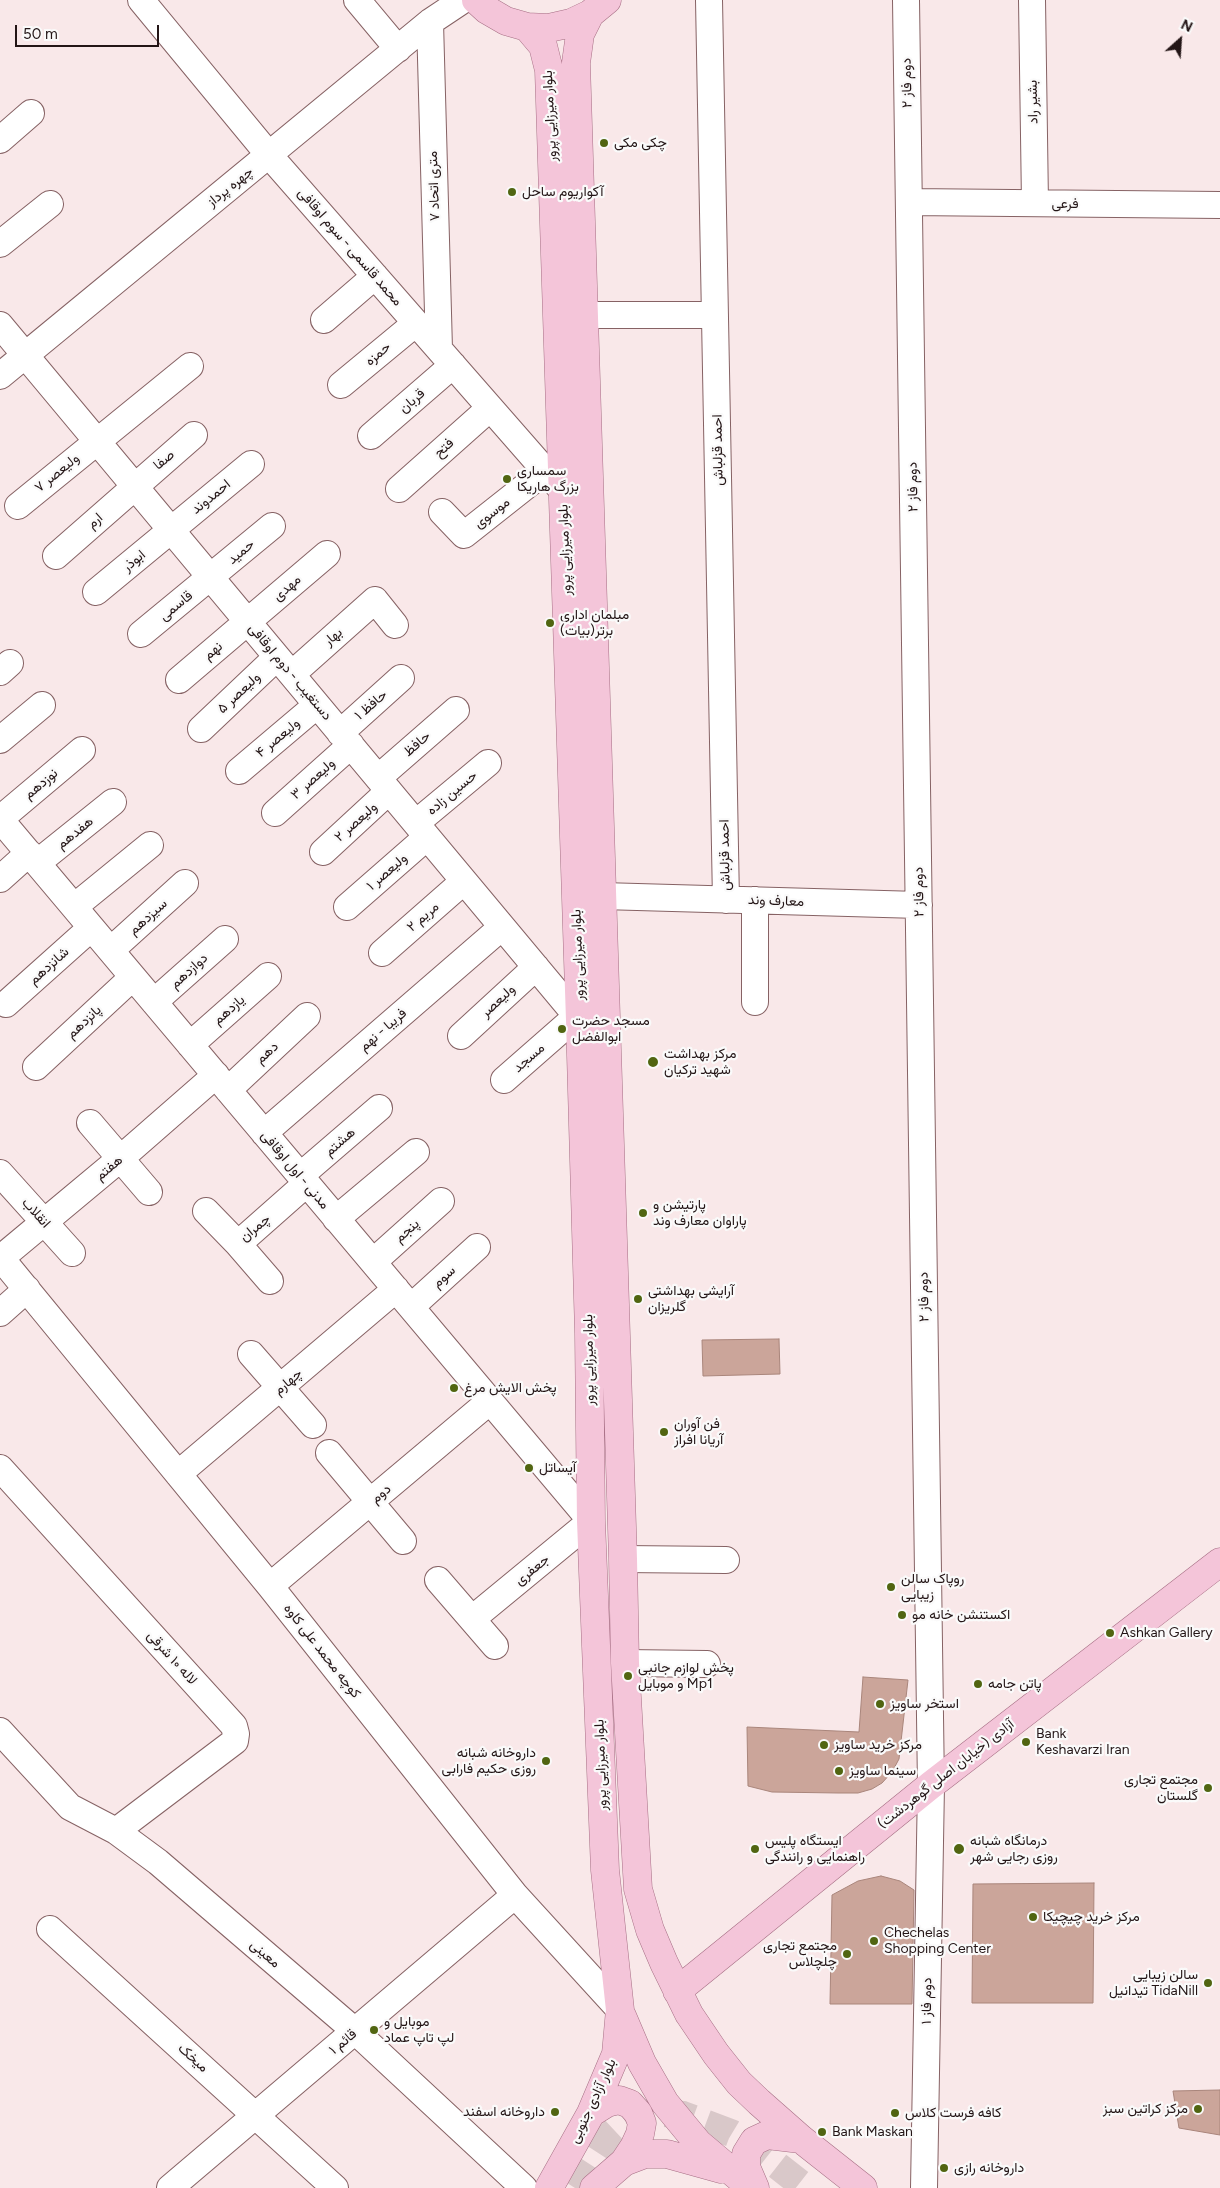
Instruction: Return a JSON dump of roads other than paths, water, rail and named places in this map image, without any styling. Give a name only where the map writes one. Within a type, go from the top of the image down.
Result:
[{"type":"main road","points":[[476,0],[486,10],[506,21],[526,27],[549,28],[570,23],[599,7]]},
{"type":"main road","name":"بلوار میرزایی پرور","points":[[599,7],[580,34],[576,63],[625,1663],[638,1889],[650,1930],[677,1991],[702,2034],[728,2068],[759,2102],[801,2139],[863,2188]]},
{"type":"main road","name":"بلوار میرزایی پرور","points":[[526,27],[543,46],[549,70],[589,1334],[591,1521],[605,1870],[620,2010]]},
{"type":"main road","name":"آزادی (خیابان اصلی گوهردشت)","points":[[677,1991],[931,1785],[1220,1562]]},
{"type":"main road","points":[[620,2010],[642,2063],[665,2103],[698,2143],[751,2185]]},
{"type":"main road","name":"بلوار آزادی جنوبی","points":[[549,2188],[591,2113],[616,2054],[620,2010]]},
{"type":"main road","points":[[591,2113],[607,2103],[619,2100],[630,2104],[638,2113],[642,2123],[640,2134],[624,2162],[594,2188]]},
{"type":"main road","points":[[751,2185],[746,2167],[746,2154],[754,2141],[767,2135],[801,2139]]},
{"type":"main road","points":[[624,2162],[644,2154],[667,2154],[717,2168],[751,2185]]},
{"type":"street","name":"محمد قاسمی - سوم اوقافی","points":[[141,0],[269,155],[563,492]]},
{"type":"street","points":[[357,0],[398,49]]},
{"type":"street","name":"چهره پرداز","points":[[0,376],[430,22],[463,0]]},
{"type":"street","name":"احمد قزلباش","points":[[710,0],[726,900]]},
{"type":"street","name":"دوم فاز ۲","points":[[906,0],[931,1785]]},
{"type":"street","name":"بشیر راد","points":[[1032,0],[1035,203]]},
{"type":"street","name":"۷ متری اتحاد","points":[[430,22],[446,357]]},
{"type":"street","points":[[0,140],[31,113]]},
{"type":"street","name":"فرعی","points":[[909,202],[1220,205]]},
{"type":"street","points":[[0,244],[50,204]]},
{"type":"street","points":[[324,320],[375,276]]},
{"type":"street","points":[[583,315],[715,315]]},
{"type":"street","name":"حمزه","points":[[341,385],[416,323]]},
{"type":"street","name":"دستغیب - دوم اوقافی","points":[[0,325],[578,1018]]},
{"type":"street","name":"قربان","points":[[371,436],[446,357]]},
{"type":"street","points":[[97,441],[190,366]]},
{"type":"street","name":"فتح","points":[[399,488],[490,408]]},
{"type":"street","name":"صفا","points":[[134,486],[194,435]]},
{"type":"street","name":"ولیعصر ۷","points":[[18,506],[97,441]]},
{"type":"street","name":"احمدوند","points":[[171,530],[250,464]]},
{"type":"street","name":"موسوی","points":[[442,512],[470,542],[545,471]]},
{"type":"street","name":"ارم","points":[[56,556],[134,486]]},
{"type":"street","name":"حمید","points":[[211,577],[272,526]]},
{"type":"street","name":"ابوذر","points":[[96,592],[171,530]]},
{"type":"street","name":"مهدی","points":[[248,622],[327,554]]},
{"type":"street","name":"قاسمی","points":[[141,634],[211,577]]},
{"type":"street","name":"بهار","points":[[284,666],[375,600],[395,625]]},
{"type":"street","name":"نهم","points":[[179,680],[248,622]]},
{"type":"street","name":"ولیعصر ۵","points":[[201,729],[284,666]]},
{"type":"street","name":"حافظ ۱","points":[[345,739],[401,678]]},
{"type":"street","points":[[0,740],[42,705]]},
{"type":"street","name":"ولیعصر ۴","points":[[239,771],[317,705]]},
{"type":"street","name":"حافظ","points":[[383,784],[456,710]]},
{"type":"street","name":"ولیعصر ۳","points":[[275,813],[345,739]]},
{"type":"street","name":"نوزدهم","points":[[0,819],[82,750]]},
{"type":"street","name":"حسین زاده","points":[[421,830],[488,763]]},
{"type":"street","name":"ولیعصر ۲","points":[[323,852],[383,784]]},
{"type":"street","name":"هفدهم","points":[[0,879],[113,802]]},
{"type":"street","name":"مدنی - اول اوقافی","points":[[0,819],[591,1521]]},
{"type":"street","name":"ولیعصر ۱","points":[[347,907],[421,830]]},
{"type":"street","points":[[74,908],[150,845]]},
{"type":"street","name":"مریم ۲","points":[[382,953],[464,881]]},
{"type":"street","name":"سیزدهم","points":[[111,950],[185,884]]},
{"type":"street","name":"معارف وند","points":[[602,896],[919,906]]},
{"type":"street","points":[[754,1002],[756,900]]},
{"type":"street","name":"فریبا - نهم","points":[[264,1133],[502,927]]},
{"type":"street","name":"شانزدهم","points":[[6,1004],[91,928]]},
{"type":"street","name":"دوازدهم","points":[[154,1002],[225,939]]},
{"type":"street","name":"ولیعصر","points":[[461,1036],[536,967]]},
{"type":"street","name":"یازدهم","points":[[190,1045],[268,976]]},
{"type":"street","name":"پانزدهم","points":[[36,1067],[133,977]]},
{"type":"street","name":"دهم","points":[[222,1082],[307,1016]]},
{"type":"street","name":"مسجد","points":[[504,1080],[578,1018]]},
{"type":"street","name":"هفتم","points":[[1,1258],[121,1158],[222,1082]]},
{"type":"street","name":"هشتم","points":[[303,1180],[379,1108]]},
{"type":"street","points":[[90,1123],[149,1192]]},
{"type":"street","points":[[336,1219],[416,1152]]},
{"type":"street","name":"انقلاب","points":[[0,1173],[72,1252]]},
{"type":"street","name":"چمران","points":[[206,1211],[238,1244],[303,1180]]},
{"type":"street","name":"پنجم","points":[[373,1262],[441,1201]]},
{"type":"street","points":[[238,1244],[270,1281]]},
{"type":"street","name":"سوم","points":[[403,1298],[477,1247]]},
{"type":"street","name":"کوچه محمد علی کاوه","points":[[1,1258],[270,1586],[515,1895],[620,2010]]},
{"type":"street","points":[[0,1313],[27,1289]]},
{"type":"street","name":"چهارم","points":[[178,1474],[281,1388],[403,1298]]},
{"type":"street","points":[[251,1354],[313,1425]]},
{"type":"street","name":"دوم","points":[[270,1586],[490,1401]]},
{"type":"street","points":[[329,1453],[403,1540]]},
{"type":"street","name":"لاله ۱۰ شرقی","points":[[0,1468],[234,1726],[235,1741],[116,1831]]},
{"type":"street","name":"جعفری","points":[[472,1619],[591,1521]]},
{"type":"street","points":[[623,1559],[726,1560]]},
{"type":"street","points":[[438,1580],[495,1646]]},
{"type":"street","points":[[625,1663],[707,1664]]},
{"type":"street","name":"معینی","points":[[0,1731],[70,1807],[116,1831],[158,1862],[355,2031],[524,2188]]},
{"type":"street","name":"دوم فاز ۱","points":[[924,2188],[931,1785]]},
{"type":"street","name":"قائم ۱","points":[[170,2188],[515,1895]]},
{"type":"street","name":"میخک","points":[[50,1929],[335,2188]]},
{"type":"tunnel","points":[[575,2188],[607,2138],[622,2124],[638,2115],[656,2112],[683,2115],[731,2133],[751,2145],[806,2188]]},
{"type":"place","name":"چکی مکی","points":[[604,143]]},
{"type":"place","name":"آکواریوم ساحل","points":[[512,192]]},
{"type":"place","name":"سمساری بزرگ هاریکا","points":[[507,479]]},
{"type":"place","name":"مبلمان اداری برتر(بیات)","points":[[550,623]]},
{"type":"place","name":"مسجد حضرت ابوالفضل","points":[[562,1029]]},
{"type":"place","name":"مرکز بهداشت شهید ترکیان","points":[[653,1062]]},
{"type":"place","name":"پارتیشن و پاراوان معارف وند","points":[[643,1213]]},
{"type":"place","name":"آرایشی بهداشتی گلریزان","points":[[638,1299]]},
{"type":"place","name":"پخش الایش مرغ","points":[[454,1388]]},
{"type":"place","name":"فن آوران آریانا افراز","points":[[664,1432]]},
{"type":"place","name":"آیساتل","points":[[529,1468]]},
{"type":"place","name":"روپاک سالن زیبایی","points":[[891,1587]]},
{"type":"place","name":"اکستنشن خانه مو","points":[[902,1615]]},
{"type":"place","name":"Ashkan Gallery","points":[[1110,1633]]},
{"type":"place","name":"پخش لوازم جانبی و موبایل Mp1","points":[[628,1676]]},
{"type":"place","name":"پاتن جامه","points":[[978,1684]]},
{"type":"place","name":"استخر ساویز","points":[[880,1704]]},
{"type":"place","name":"Bank Keshavarzi Iran","points":[[1026,1742]]},
{"type":"place","name":"مرکز خرید ساویز","points":[[824,1745]]},
{"type":"place","name":"داروخانه شبانه روزی حکیم فارابی","points":[[546,1761]]},
{"type":"place","name":"سینما ساویز","points":[[839,1771]]},
{"type":"place","name":"مجتمع تجاری گلستان","points":[[1208,1788]]},
{"type":"place","name":"ایستگاه پلیس راهنمایی و رانندگی","points":[[755,1849]]},
{"type":"place","name":"درمانگاه شبانه روزی رجایی شهر","points":[[959,1849]]},
{"type":"place","name":"مرکز خرید چیچیکا","points":[[1033,1917]]},
{"type":"place","name":"Chechelas Shopping Center","points":[[874,1941]]},
{"type":"place","name":"مجتمع تجاری چلچلاس","points":[[847,1954]]},
{"type":"place","name":"سالن زیبایی تیدانیل TidaNill","points":[[1208,1983]]},
{"type":"place","name":"موبایل و لپ تاپ عماد","points":[[374,2030]]},
{"type":"place","name":"مرکز کراتین سبز","points":[[1198,2109]]},
{"type":"place","name":"داروخانه اسفند","points":[[555,2112]]},
{"type":"place","name":"کافه فرست کلاس","points":[[895,2113]]},
{"type":"place","name":"Bank Maskan","points":[[822,2132]]},
{"type":"place","name":"داروخانه رازی","points":[[944,2168]]}]
